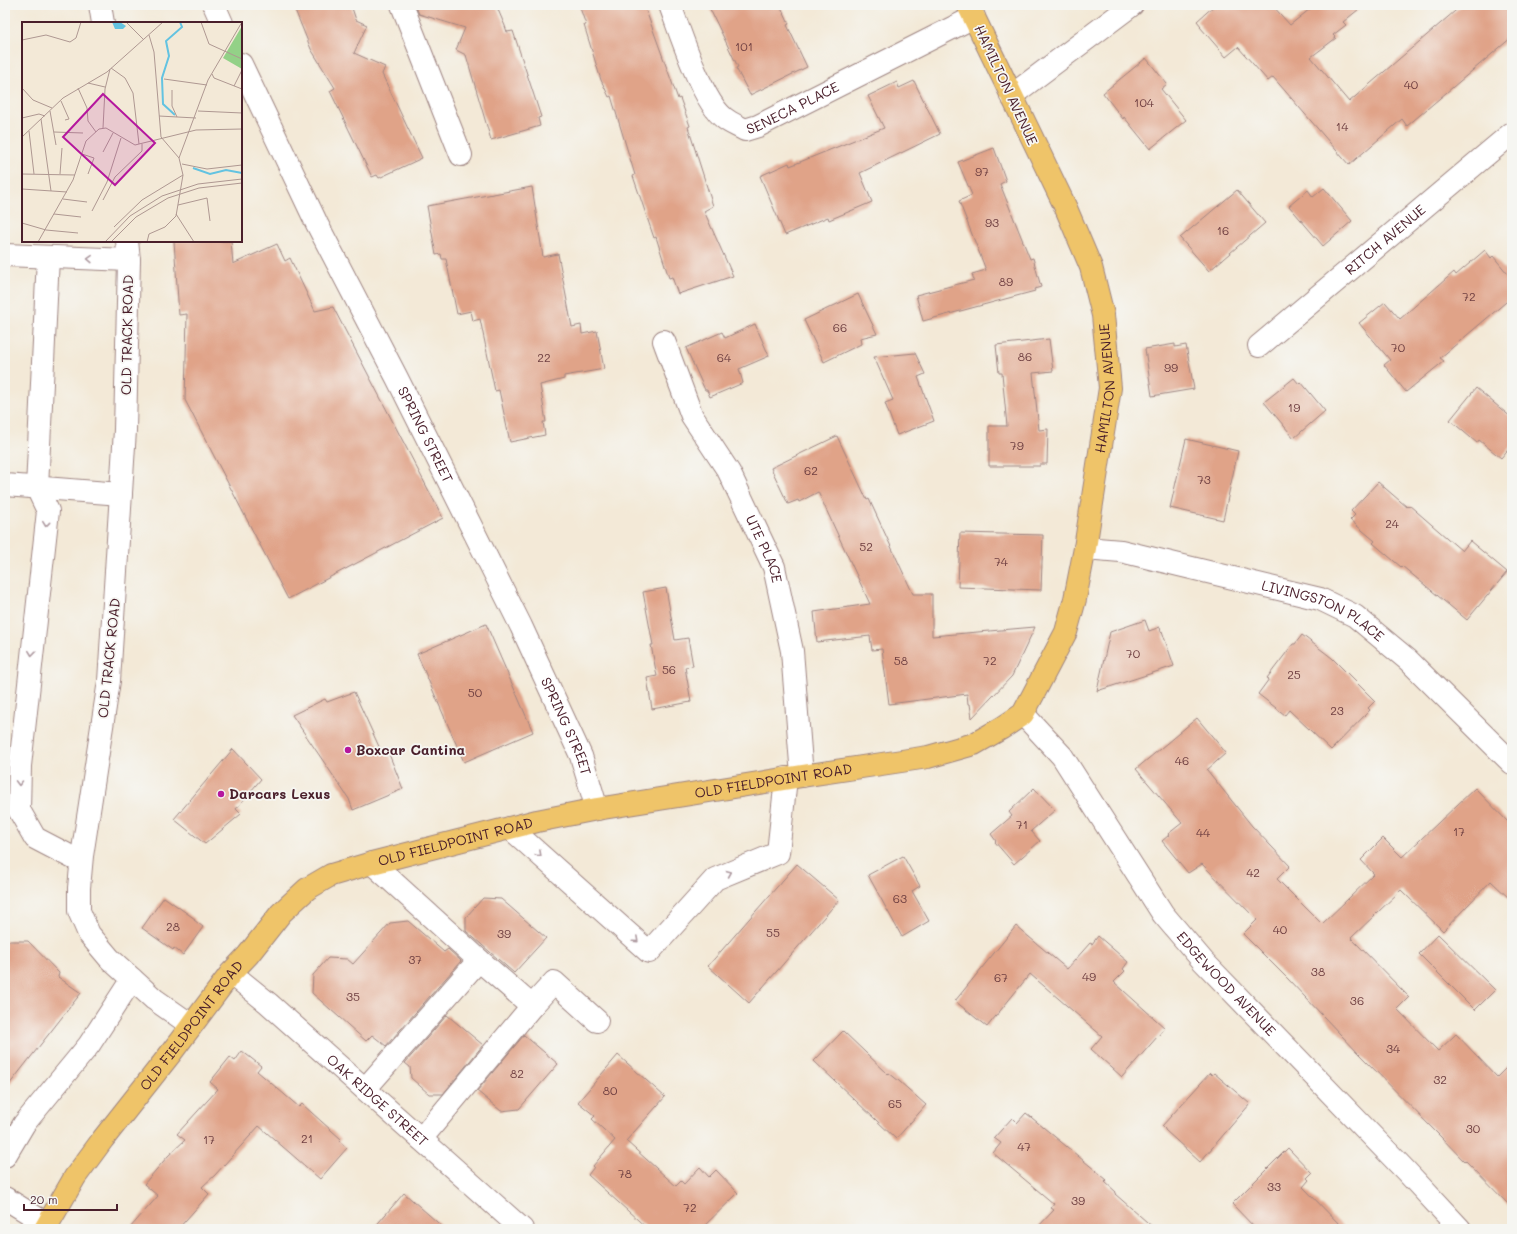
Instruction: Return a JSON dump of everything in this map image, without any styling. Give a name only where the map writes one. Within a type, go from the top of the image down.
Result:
[{"type":"main road","name":"HAMILTON AVENUE","points":[[971,11],[1065,206],[1091,267],[1102,315],[1110,388],[1085,548],[1075,600],[1066,632],[1023,714]]},
{"type":"main road","name":"OLD FIELDPOINT ROAD","points":[[46,1227],[75,1178],[102,1139],[171,1053],[231,973],[248,955],[281,913],[307,889],[331,875],[510,828],[597,809],[928,757],[974,744],[996,732],[1023,714]]},
{"type":"street","points":[[100,5],[103,22]]},
{"type":"street","points":[[214,5],[222,22]]},
{"type":"street","points":[[402,5],[461,155]]},
{"type":"street","name":"SENECA PLACE","points":[[670,5],[689,56],[708,98],[723,117],[745,130],[758,126],[971,11]]},
{"type":"street","points":[[1011,96],[1132,5]]},
{"type":"street","name":"SPRING STREET","points":[[242,66],[317,224],[397,378],[521,626],[581,756],[597,809]]},
{"type":"street","name":"RITCH AVENUE","points":[[1259,346],[1512,133]]},
{"type":"street","points":[[5,255],[48,257],[128,250]]},
{"type":"street","name":"OLD TRACK ROAD","points":[[128,250],[125,430],[109,681],[81,862],[79,888],[80,911],[89,934],[110,959],[154,999],[192,1025]]},
{"type":"street","points":[[48,257],[37,488],[48,511],[20,766],[19,810],[35,838],[81,862]]},
{"type":"street","name":"UTE PLACE","points":[[510,828],[649,952],[715,879],[778,853],[794,777],[792,651],[774,567],[729,472],[692,416],[664,340]]},
{"type":"street","points":[[5,485],[121,494]]},
{"type":"street","name":"LIVINGSTON PLACE","points":[[1085,548],[1121,551],[1320,599],[1355,616],[1408,660],[1512,764]]},
{"type":"street","name":"EDGEWOOD AVENUE","points":[[1023,714],[1062,756],[1163,914],[1203,961],[1460,1229]]},
{"type":"street","points":[[372,863],[532,1006]]},
{"type":"street","points":[[365,1089],[479,960]]},
{"type":"street","name":"OAK RIDGE STREET","points":[[231,973],[268,1003],[522,1229]]},
{"type":"street","points":[[5,1156],[24,1124],[89,1045],[132,979]]},
{"type":"street","points":[[421,1139],[532,1006],[554,982],[597,1021]]},
{"type":"street","points":[[5,1198],[46,1227]]},
{"type":"building","points":[[293,5],[351,5],[356,20],[367,25],[354,53],[385,67],[382,74],[422,158],[379,178],[377,175],[372,177],[330,91],[335,88],[311,49]]},
{"type":"building","points":[[415,5],[496,5],[507,32],[513,31],[541,117],[538,118],[540,126],[491,140],[466,55],[456,50],[465,28],[419,14]]},
{"type":"building","points":[[579,5],[644,5],[678,99],[680,98],[690,126],[688,127],[713,206],[704,211],[733,276],[678,294],[672,277],[669,278],[656,237],[654,238],[633,176],[635,175],[611,96],[609,97],[601,80]]},
{"type":"building","points":[[708,5],[780,5],[789,24],[787,25],[807,67],[750,95],[736,68],[738,67]]},
{"type":"building","points":[[1215,5],[1272,5],[1290,25],[1315,5],[1364,5],[1343,22],[1346,25],[1333,35],[1336,38],[1311,57],[1349,102],[1462,5],[1512,5],[1512,37],[1407,126],[1402,119],[1349,165],[1273,77],[1268,81],[1238,47],[1226,57],[1200,27],[1201,26],[1197,21]]},
{"type":"building","points":[[1146,58],[1167,84],[1161,89],[1186,120],[1150,149],[1124,117],[1123,119],[1103,93]]},
{"type":"building","points":[[914,81],[940,134],[860,173],[872,202],[829,220],[828,217],[785,235],[760,176],[789,163],[790,166],[884,128],[868,96],[897,82],[899,88]]},
{"type":"building","points":[[994,148],[1006,181],[1000,184],[1030,259],[1033,258],[1041,287],[1034,289],[1035,291],[923,321],[916,295],[974,280],[972,274],[986,270],[959,201],[972,195],[958,162]]},
{"type":"building","points":[[532,187],[543,257],[558,254],[572,327],[581,325],[582,334],[597,331],[604,369],[564,376],[564,379],[540,385],[546,422],[543,422],[545,435],[510,442],[499,390],[495,391],[480,319],[473,321],[471,311],[457,314],[446,259],[442,259],[441,254],[436,255],[427,206]]},
{"type":"building","points":[[1324,188],[1352,221],[1323,246],[1289,206],[1308,190],[1313,197]]},
{"type":"building","points":[[1237,190],[1265,223],[1209,271],[1180,238]]},
{"type":"building","points":[[174,242],[231,242],[233,264],[277,244],[285,261],[290,258],[315,311],[333,307],[443,518],[288,599],[185,400],[187,314],[179,315]]},
{"type":"building","points":[[1485,250],[1491,258],[1493,256],[1512,279],[1512,297],[1440,358],[1444,361],[1406,392],[1384,365],[1390,360],[1359,323],[1385,302],[1400,319],[1454,272],[1456,275]]},
{"type":"building","points":[[858,294],[877,334],[860,338],[861,344],[824,362],[804,320]]},
{"type":"building","points":[[755,324],[769,356],[739,369],[743,383],[710,397],[707,390],[705,390],[686,348],[722,332],[725,338]]},
{"type":"building","points":[[1049,339],[1053,371],[1033,373],[1039,430],[1048,429],[1047,464],[1040,464],[1040,466],[989,466],[989,426],[1007,426],[1002,373],[999,373],[996,345]]},
{"type":"building","points":[[1175,344],[1175,347],[1186,345],[1194,389],[1152,396],[1145,349]]},
{"type":"building","points":[[915,353],[925,374],[918,377],[934,421],[897,435],[885,403],[893,400],[874,357]]},
{"type":"building","points":[[1294,378],[1299,384],[1301,382],[1325,411],[1294,438],[1264,402]]},
{"type":"building","points":[[1476,388],[1512,418],[1512,445],[1501,458],[1479,440],[1477,443],[1450,420]]},
{"type":"building","points":[[837,436],[867,500],[869,499],[913,594],[932,594],[932,636],[1035,627],[1012,676],[972,718],[967,694],[889,704],[882,649],[872,650],[870,636],[817,642],[814,612],[870,604],[818,492],[799,502],[798,500],[788,504],[771,468]]},
{"type":"building","points":[[1186,439],[1238,451],[1223,520],[1170,508]]},
{"type":"building","points":[[1378,482],[1407,507],[1409,505],[1462,551],[1470,541],[1507,572],[1467,620],[1402,566],[1401,567],[1373,543],[1375,541],[1350,520],[1355,515],[1351,511]]},
{"type":"building","points":[[960,533],[1043,535],[1041,590],[958,587]]},
{"type":"building","points":[[666,588],[675,640],[688,638],[693,666],[685,667],[691,702],[652,709],[647,678],[657,676],[643,592]]},
{"type":"building","points":[[1145,620],[1149,631],[1160,627],[1174,666],[1097,691],[1110,632]]},
{"type":"building","points":[[486,624],[533,732],[464,762],[417,654]]},
{"type":"building","points":[[1302,635],[1332,658],[1375,701],[1368,708],[1370,710],[1331,750],[1289,710],[1285,715],[1258,694],[1269,679],[1267,678],[1293,644],[1295,644]]},
{"type":"building","name":"Boxcar Cantina","points":[[354,692],[381,751],[387,749],[403,789],[353,810],[349,799],[292,715],[325,699],[327,702]]},
{"type":"building","points":[[1197,718],[1226,753],[1207,770],[1252,826],[1290,866],[1277,879],[1322,924],[1374,874],[1361,860],[1383,838],[1402,857],[1475,788],[1512,826],[1512,901],[1491,881],[1443,931],[1401,890],[1351,938],[1409,997],[1397,1009],[1438,1051],[1456,1034],[1497,1077],[1512,1062],[1512,1208],[1465,1160],[1464,1161],[1243,934],[1257,920],[1202,864],[1188,873],[1162,841],[1182,823],[1136,769]]},
{"type":"building","name":"Darcars Lexus","points":[[233,749],[261,779],[236,809],[241,814],[205,844],[174,819]]},
{"type":"building","points":[[1034,788],[1055,810],[1031,831],[1040,841],[1014,864],[995,842],[996,841],[991,834],[1012,816],[1009,812]]},
{"type":"building","points":[[903,856],[920,886],[912,891],[929,921],[902,937],[868,875]]},
{"type":"building","points":[[797,864],[839,900],[749,1003],[708,966]]},
{"type":"building","points":[[164,897],[195,919],[194,920],[203,927],[183,955],[174,948],[173,950],[142,928]]},
{"type":"building","points":[[483,898],[501,899],[546,938],[514,973],[466,931],[466,917]]},
{"type":"building","points":[[408,921],[444,952],[448,949],[461,961],[386,1046],[372,1035],[366,1041],[312,993],[313,975],[328,958],[347,959],[353,964],[390,923]]},
{"type":"building","points":[[1016,926],[1067,969],[1098,936],[1128,962],[1123,969],[1125,971],[1114,982],[1165,1028],[1122,1077],[1091,1049],[1102,1036],[1030,974],[987,1027],[955,1001]]},
{"type":"building","points":[[1438,934],[1495,990],[1475,1010],[1419,954]]},
{"type":"building","points":[[5,941],[28,941],[59,973],[58,977],[81,993],[5,1090]]},
{"type":"building","points":[[447,1015],[483,1045],[443,1094],[429,1094],[411,1078],[410,1067],[405,1063]]},
{"type":"building","points":[[843,1031],[888,1074],[889,1073],[899,1081],[926,1105],[896,1139],[814,1061]]},
{"type":"building","points":[[524,1035],[558,1064],[519,1109],[501,1111],[477,1091]]},
{"type":"building","points":[[242,1051],[261,1066],[257,1071],[299,1107],[302,1104],[341,1139],[339,1141],[347,1148],[320,1179],[259,1126],[215,1175],[202,1187],[209,1194],[178,1229],[129,1229],[158,1196],[144,1184],[168,1156],[185,1140],[177,1134],[218,1089],[210,1082],[230,1057],[235,1061]]},
{"type":"building","points":[[618,1055],[665,1097],[626,1141],[676,1186],[681,1181],[684,1184],[700,1167],[709,1177],[716,1170],[738,1193],[701,1229],[648,1229],[588,1175],[594,1167],[593,1166],[615,1140],[592,1119],[595,1116],[578,1102]]},
{"type":"building","points":[[1210,1073],[1212,1075],[1214,1073],[1250,1104],[1200,1162],[1162,1126]]},
{"type":"building","points":[[1026,1113],[1107,1180],[1105,1182],[1116,1192],[1115,1194],[1155,1229],[1036,1229],[1054,1210],[1051,1208],[1054,1204],[993,1153],[1001,1143],[994,1138],[1012,1118],[1017,1123]]},
{"type":"building","points":[[1288,1148],[1312,1173],[1307,1178],[1309,1180],[1303,1187],[1344,1229],[1256,1229],[1232,1204]]},
{"type":"building","points":[[404,1193],[445,1229],[373,1229]]},
{"type":"place","name":"Boxcar Cantina","points":[[348,750]]},
{"type":"place","name":"Darcars Lexus","points":[[221,794]]}]
